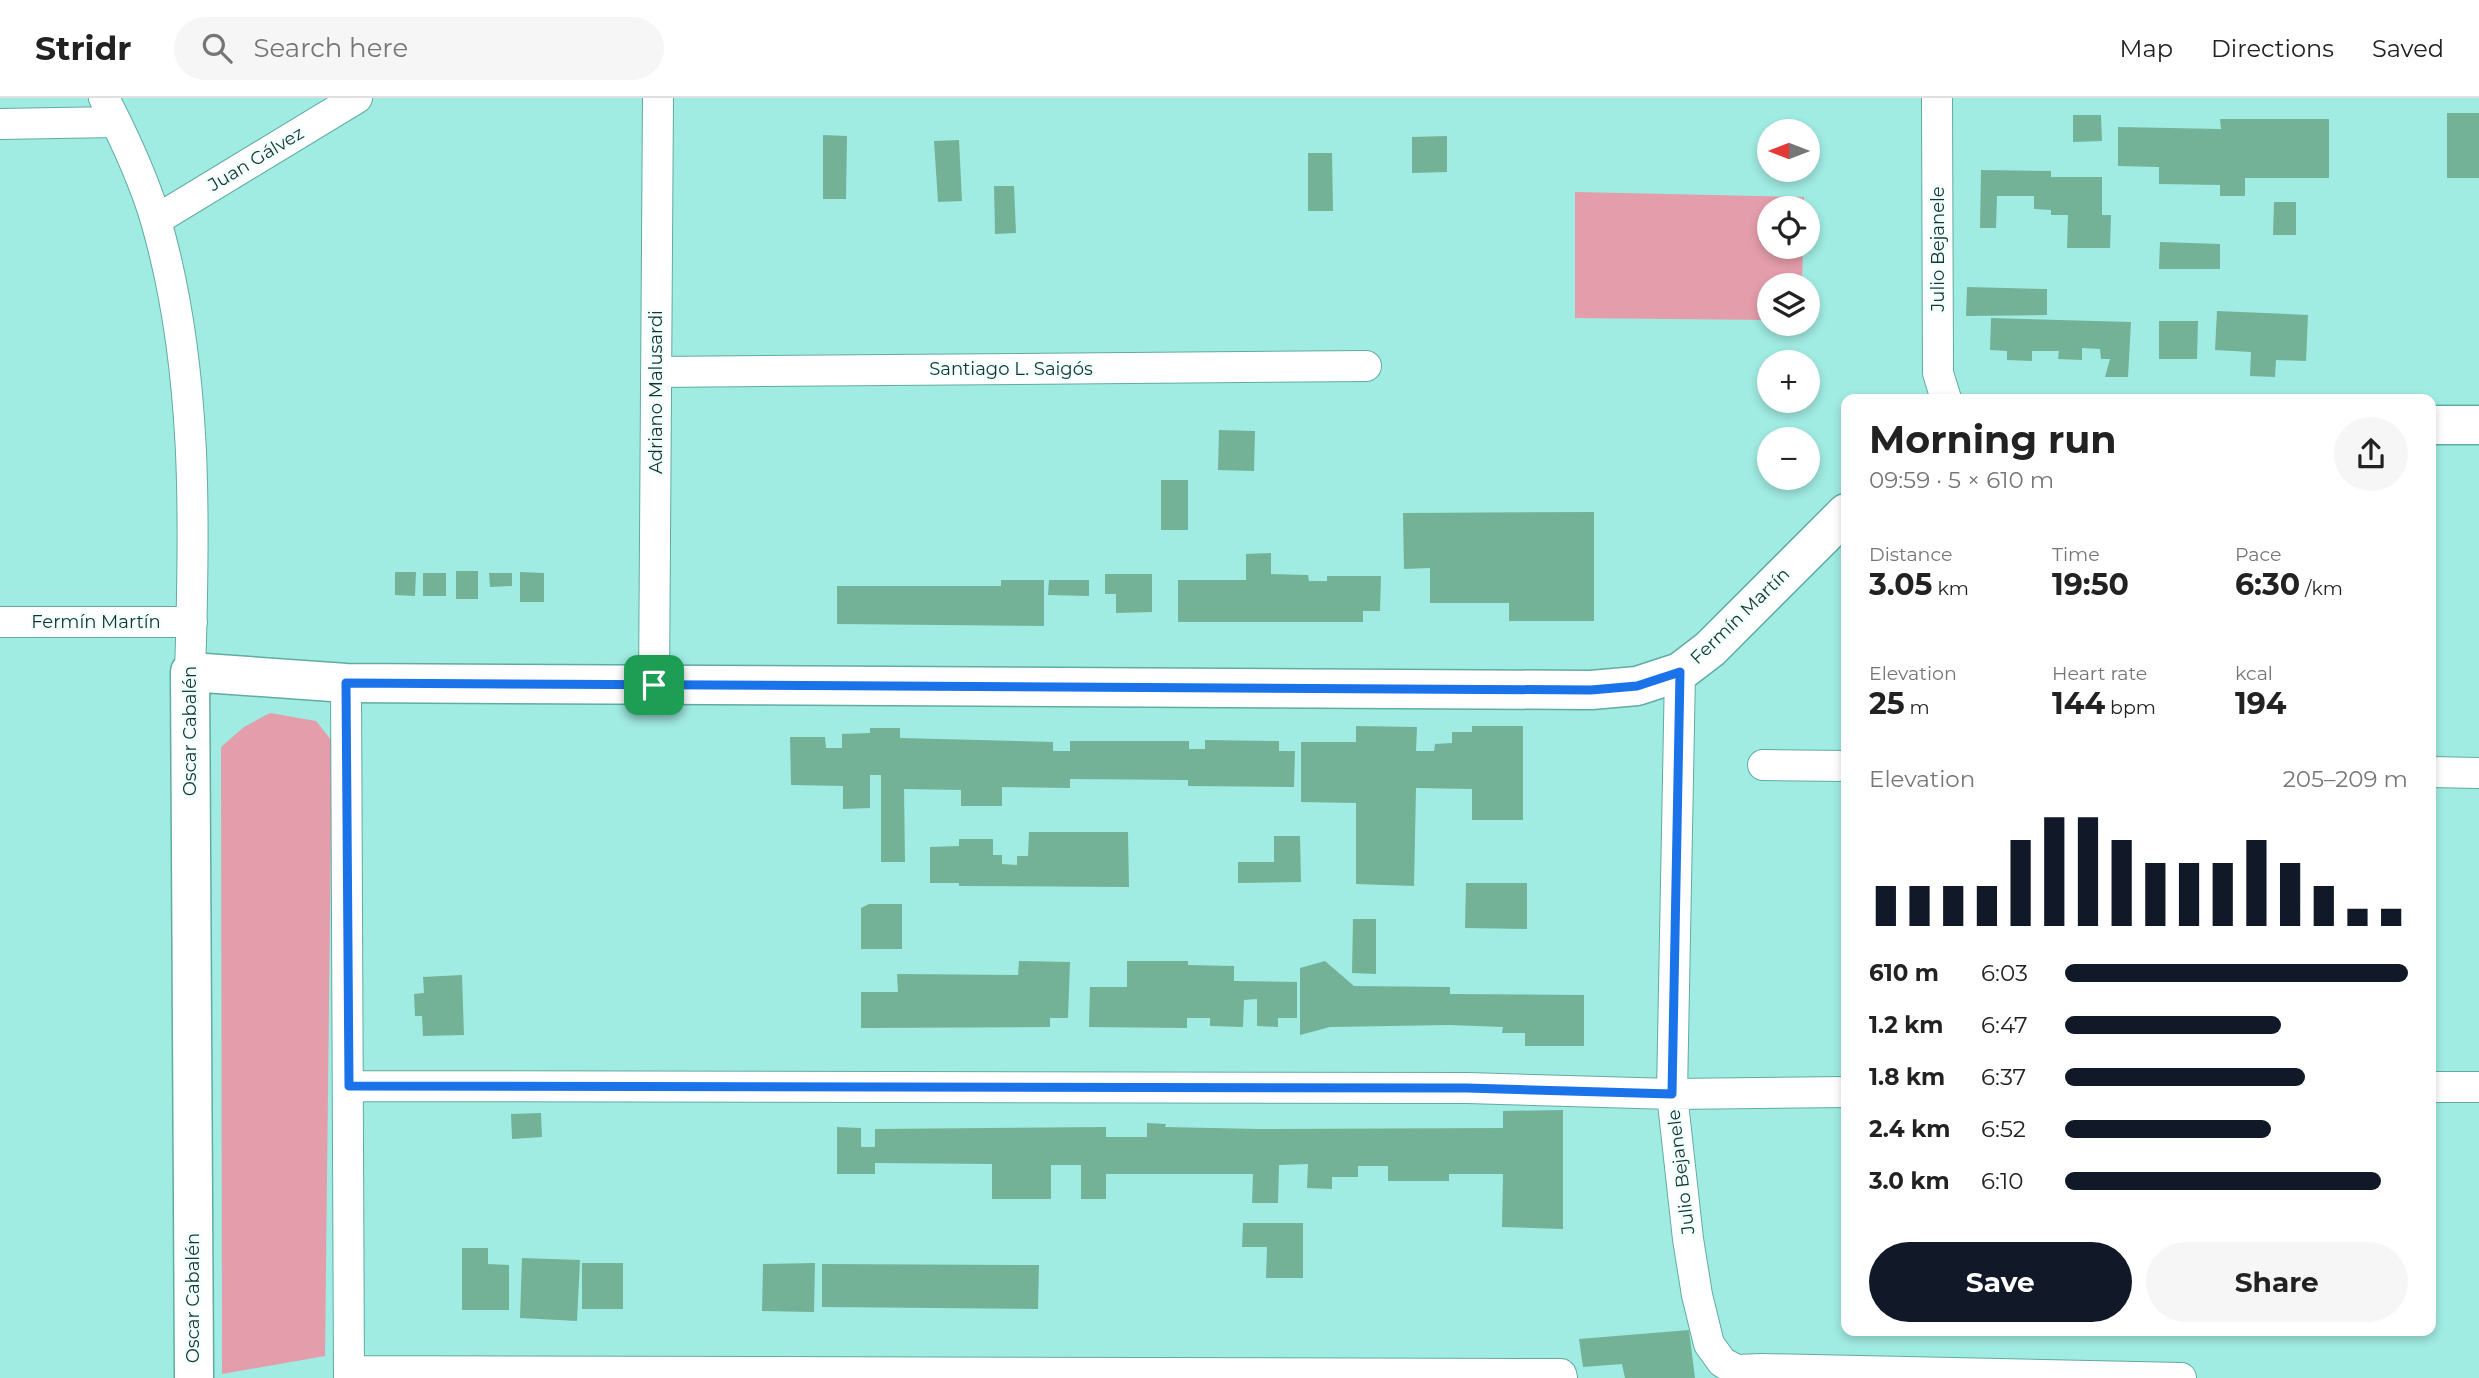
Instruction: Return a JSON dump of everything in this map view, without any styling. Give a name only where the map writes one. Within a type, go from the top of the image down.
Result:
[{"type":"main road","points":[[2436,425],[2479,425]]},
{"type":"main road","name":"Fermín Martín","points":[[190,672],[346,683],[1591,690],[1637,686],[1680,672],[1710,649],[1841,518]]},
{"type":"main road","name":"Oscar Cabalén","points":[[190,672],[194,1378]]},
{"type":"street","name":"Juan Gálvez","points":[[156,220],[358,98]]},
{"type":"street","name":"Adriano Malusardi","points":[[654,685],[658,98]]},
{"type":"street","name":"Julio Bejanele","points":[[1937,98],[1938,373],[1944,394]]},
{"type":"street","name":"Oscar Cabalén","points":[[110,110],[156,220],[181,350],[192,485],[190,672]]},
{"type":"street","points":[[0,124],[110,110]]},
{"type":"street","name":"Santiago L. Saigós","points":[[656,372],[1366,366]]},
{"type":"street","name":"Fermín Martín","points":[[0,622],[192,622]]},
{"type":"street","name":"Julio Bejanele","points":[[1680,672],[1672,1094],[1692,1261],[1709,1345],[1723,1362],[1736,1370],[1764,1374],[2181,1378]]},
{"type":"street","points":[[346,683],[349,1375],[1562,1374],[1562,1378]]},
{"type":"street","points":[[1763,765],[1841,766]]},
{"type":"street","points":[[2436,772],[2479,772]]},
{"type":"street","points":[[349,1086],[1467,1088],[1672,1094],[1841,1092]]},
{"type":"street","points":[[2436,1087],[2479,1087]]},
{"type":"shaded area","points":[[1575,192],[1758,196],[1757,259],[1803,259],[1802,273],[1757,273],[1757,320],[1575,318]]},
{"type":"shaded area","points":[[270,713],[316,721],[332,741],[325,1356],[222,1374],[221,747],[244,727]]},
{"type":"building","points":[[2447,113],[2479,113],[2479,178],[2447,178]]},
{"type":"building","points":[[2073,115],[2101,115],[2102,141],[2073,142]]},
{"type":"building","points":[[2220,119],[2329,119],[2329,178],[2245,178],[2245,196],[2220,196],[2220,185],[2159,184],[2159,167],[2118,166],[2118,127],[2221,129]]},
{"type":"building","points":[[823,135],[847,136],[846,199],[823,199]]},
{"type":"building","points":[[1447,136],[1447,172],[1412,173],[1412,137]]},
{"type":"building","points":[[959,140],[962,201],[938,202],[934,141]]},
{"type":"building","points":[[1308,153],[1332,153],[1333,211],[1308,211]]},
{"type":"building","points":[[1981,170],[2051,171],[2051,177],[2102,177],[2102,215],[2111,215],[2110,248],[2067,248],[2068,215],[2051,215],[2051,210],[2034,209],[2034,196],[1997,196],[1996,228],[1980,228]]},
{"type":"building","points":[[994,186],[1014,186],[1016,233],[995,234]]},
{"type":"building","points":[[2274,202],[2296,202],[2296,235],[2273,235]]},
{"type":"building","points":[[2160,242],[2220,244],[2220,269],[2159,269]]},
{"type":"building","points":[[1967,287],[2047,289],[2047,315],[1966,316]]},
{"type":"building","points":[[2217,311],[2308,315],[2306,361],[2276,360],[2275,377],[2250,376],[2251,352],[2215,350]]},
{"type":"building","points":[[1991,318],[2131,322],[2128,377],[2105,377],[2110,359],[2101,359],[2100,349],[2082,348],[2082,360],[2058,359],[2059,351],[2032,351],[2032,361],[2007,360],[2007,351],[1990,350]]},
{"type":"building","points":[[2159,321],[2198,321],[2197,359],[2159,359]]},
{"type":"building","points":[[1219,430],[1255,431],[1254,471],[1218,470]]},
{"type":"building","points":[[1161,480],[1188,480],[1188,530],[1161,530]]},
{"type":"building","points":[[1594,512],[1594,621],[1509,621],[1509,603],[1430,603],[1430,568],[1404,569],[1403,513]]},
{"type":"building","points":[[1271,553],[1271,574],[1308,575],[1309,581],[1327,581],[1327,576],[1381,576],[1380,611],[1363,611],[1363,622],[1178,622],[1178,580],[1246,580],[1246,554]]},
{"type":"building","points":[[456,571],[478,571],[478,599],[456,599]]},
{"type":"building","points":[[395,572],[416,572],[415,596],[395,595]]},
{"type":"building","points":[[520,572],[544,573],[544,602],[520,602]]},
{"type":"building","points":[[423,573],[446,573],[446,596],[423,596]]},
{"type":"building","points":[[489,573],[512,573],[512,586],[490,587]]},
{"type":"building","points":[[1105,574],[1152,574],[1152,612],[1116,613],[1116,594],[1105,594]]},
{"type":"building","points":[[1001,580],[1044,580],[1044,626],[837,624],[837,586],[1001,586]]},
{"type":"building","points":[[1049,580],[1089,580],[1089,596],[1048,595]]},
{"type":"building","points":[[1356,726],[1417,727],[1416,751],[1434,751],[1435,744],[1452,743],[1452,732],[1472,732],[1472,726],[1523,726],[1523,820],[1472,820],[1472,789],[1416,788],[1414,886],[1356,884],[1356,803],[1301,802],[1301,742],[1356,742]]},
{"type":"building","points":[[870,728],[900,728],[900,738],[1053,742],[1053,751],[1070,751],[1070,741],[1189,741],[1189,749],[1205,749],[1205,740],[1279,741],[1279,751],[1295,751],[1294,787],[1188,786],[1188,780],[1070,779],[1070,788],[1002,787],[1002,806],[961,806],[961,790],[904,789],[905,862],[881,862],[881,775],[870,775],[870,808],[843,809],[843,786],[791,785],[790,737],[825,737],[826,748],[842,748],[842,734],[870,733]]},
{"type":"building","points":[[1029,832],[1128,832],[1129,887],[959,886],[959,883],[930,883],[930,847],[959,846],[959,839],[993,839],[993,855],[1002,855],[1002,864],[1017,865],[1017,856],[1028,856]]},
{"type":"building","points":[[1274,836],[1300,836],[1301,882],[1238,883],[1238,862],[1274,862]]},
{"type":"building","points":[[1466,883],[1527,883],[1527,929],[1465,928]]},
{"type":"building","points":[[869,904],[902,904],[902,949],[861,949],[861,908]]},
{"type":"building","points":[[1353,919],[1376,919],[1376,974],[1352,973]]},
{"type":"building","points":[[1019,961],[1070,962],[1068,1018],[1050,1018],[1050,1027],[861,1028],[861,992],[898,992],[897,974],[1018,975]]},
{"type":"building","points":[[1127,961],[1188,961],[1188,965],[1234,966],[1234,981],[1297,982],[1297,1018],[1278,1018],[1278,1027],[1257,1026],[1257,999],[1244,1000],[1243,1027],[1210,1026],[1210,1018],[1187,1018],[1187,1028],[1089,1027],[1090,987],[1127,987]]},
{"type":"building","points":[[1325,961],[1354,986],[1450,987],[1450,994],[1584,995],[1584,1046],[1525,1046],[1525,1033],[1502,1033],[1503,1027],[1330,1027],[1300,1035],[1300,968]]},
{"type":"building","points":[[462,975],[464,1035],[423,1036],[422,1016],[415,1016],[414,994],[424,993],[423,977]]},
{"type":"building","points":[[1563,1110],[1563,1229],[1502,1227],[1503,1174],[1449,1174],[1449,1181],[1388,1181],[1388,1166],[1358,1166],[1358,1177],[1332,1177],[1332,1189],[1307,1188],[1308,1164],[1279,1165],[1278,1203],[1252,1203],[1253,1174],[1106,1174],[1106,1199],[1081,1199],[1081,1165],[1051,1165],[1051,1199],[992,1199],[992,1164],[875,1163],[875,1174],[837,1174],[837,1127],[861,1128],[861,1147],[875,1147],[875,1129],[1106,1127],[1106,1137],[1147,1137],[1147,1123],[1166,1124],[1165,1127],[1258,1129],[1503,1128],[1503,1111]]},
{"type":"building","points":[[541,1113],[542,1137],[512,1139],[511,1114]]},
{"type":"building","points":[[1243,1223],[1303,1223],[1303,1278],[1266,1278],[1267,1247],[1242,1247]]},
{"type":"building","points":[[462,1248],[488,1248],[488,1264],[509,1265],[509,1310],[462,1310]]},
{"type":"building","points":[[522,1258],[580,1260],[577,1321],[520,1318]]},
{"type":"building","points":[[582,1263],[623,1263],[623,1309],[582,1309]]},
{"type":"building","points":[[815,1263],[814,1312],[762,1311],[763,1264]]},
{"type":"building","points":[[822,1264],[1039,1265],[1038,1309],[822,1307]]},
{"type":"building","points":[[1689,1330],[1695,1378],[1625,1378],[1622,1364],[1583,1367],[1579,1339]]},
{"type":"route","points":[[1680,672],[1672,1094],[1467,1088],[349,1086],[346,683],[654,685],[1591,690],[1637,686],[1680,672]]}]
